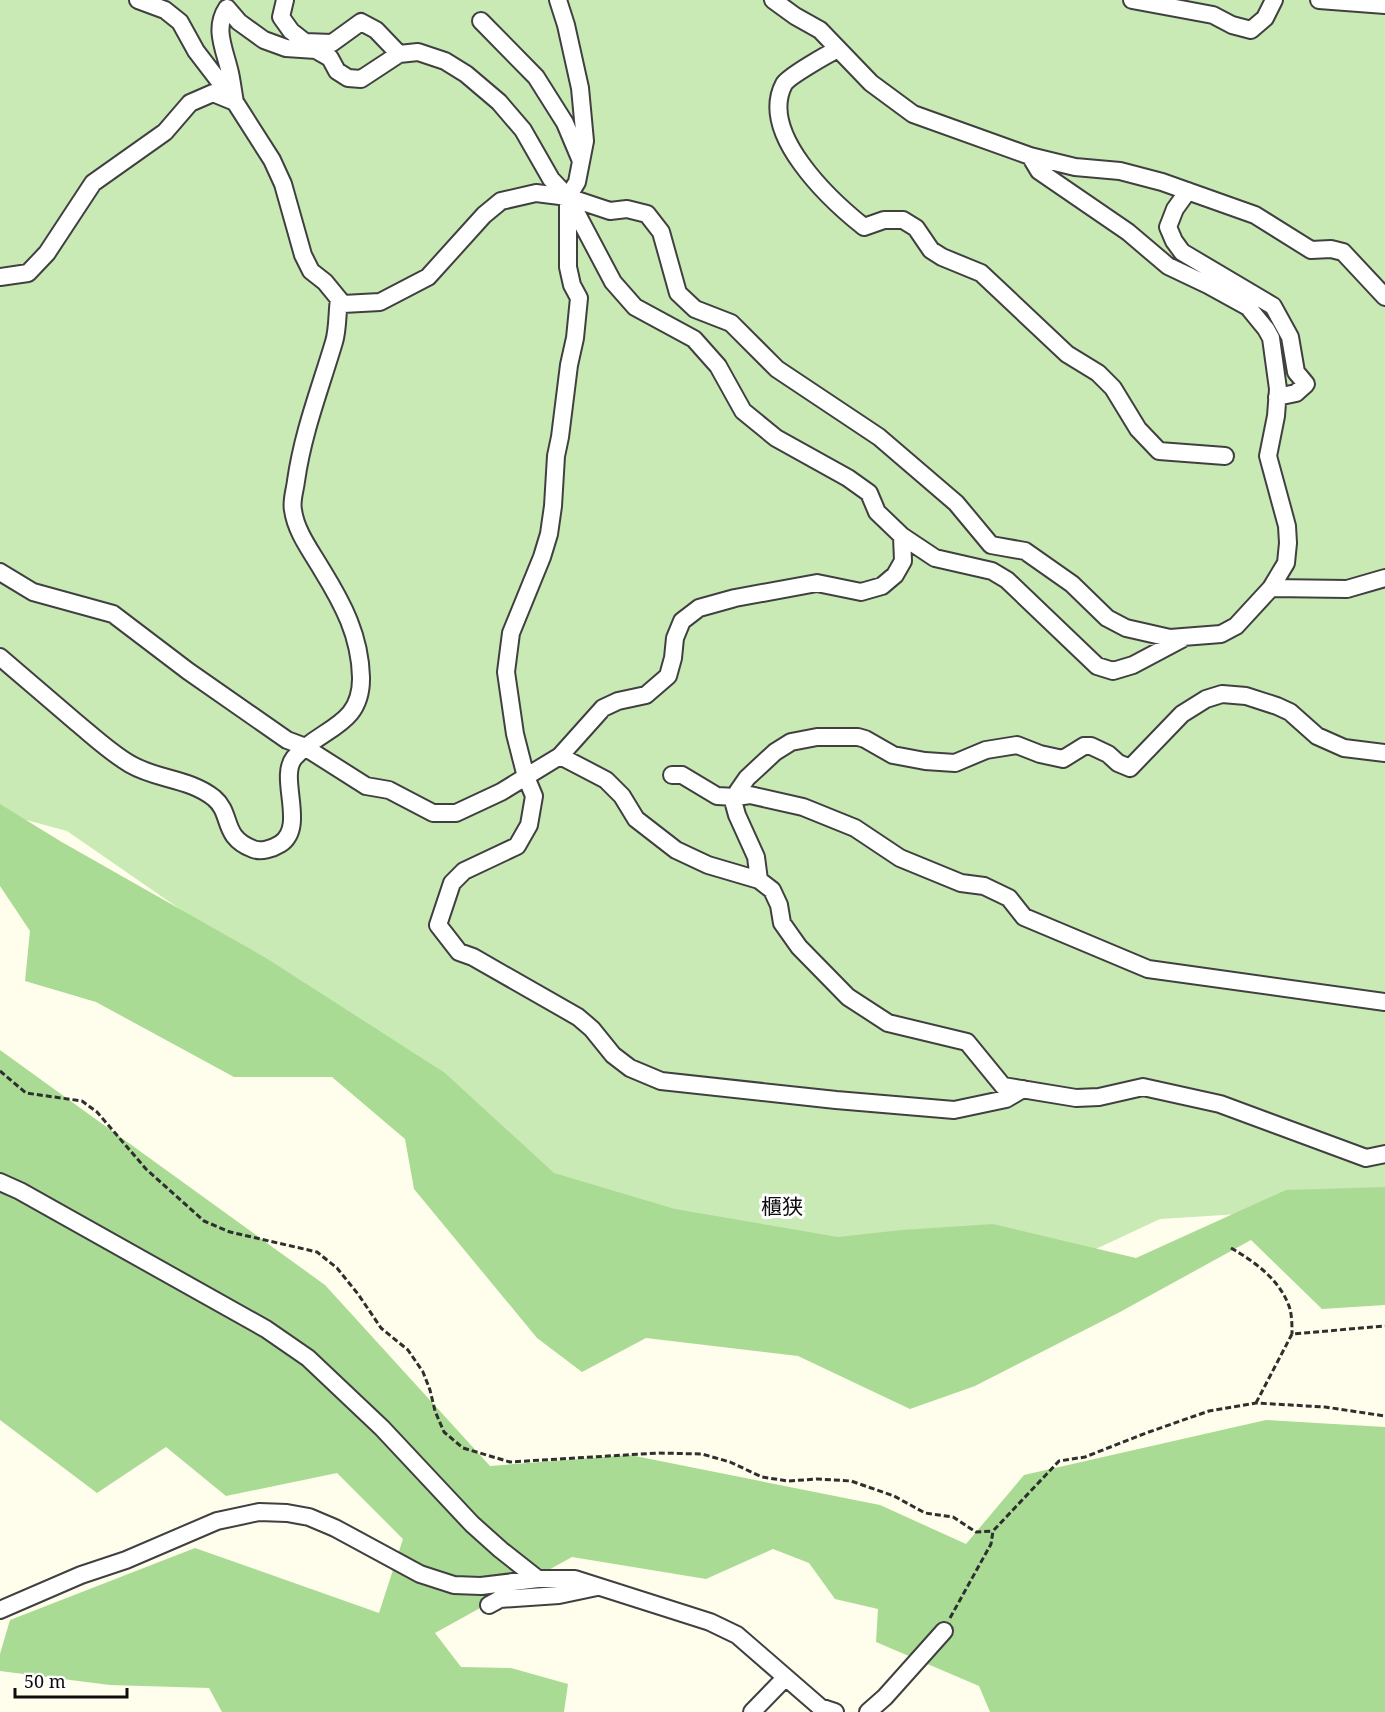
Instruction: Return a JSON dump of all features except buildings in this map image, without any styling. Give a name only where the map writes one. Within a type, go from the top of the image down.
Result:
[{"type":"street","points":[[138,0],[165,10],[180,22],[196,51],[235,102],[251,131],[272,160],[283,184],[303,255],[311,271],[325,282],[344,304],[380,302],[428,277],[467,232],[501,201],[536,193],[568,197],[610,211],[627,209],[647,214],[662,232],[678,293],[695,309],[731,323],[777,369],[879,437],[956,502],[991,545],[1025,551],[1072,584],[1107,618],[1126,628],[1170,638],[1221,634],[1236,626],[1271,588],[1286,563],[1287,526],[1268,456],[1276,416],[1277,397],[1271,339],[1262,323],[1248,307],[1168,266],[1121,227],[1039,171],[1030,156]]},
{"type":"street","points":[[285,0],[281,17],[291,31],[305,42],[332,43],[361,22],[375,30],[399,54]]},
{"type":"street","points":[[558,0],[580,88],[585,141],[577,182],[568,197],[568,267],[572,285],[579,298],[575,338],[556,456],[549,534],[511,633],[506,672],[515,734],[526,777],[534,796],[529,825],[517,846],[464,871],[452,883],[438,925],[459,952],[473,957],[578,1017],[592,1029],[613,1054],[630,1068],[661,1081],[954,1110],[1006,1100],[1023,1089]]},
{"type":"street","points":[[773,0],[820,30],[871,83],[913,114],[1030,156],[1075,167],[1120,171],[1162,182],[1255,215],[1311,250],[1331,249],[1343,252],[1385,297]]},
{"type":"street","points":[[1132,0],[1213,15],[1232,25],[1251,30],[1265,18],[1274,0]]},
{"type":"street","points":[[1319,0],[1358,1],[1385,5]]},
{"type":"street","points":[[235,102],[220,41],[220,17],[227,8],[239,22],[264,40],[286,48],[316,50],[330,58],[337,71],[348,78],[361,79],[399,54],[418,52],[445,61],[466,74],[499,102],[523,130],[551,179],[568,197],[613,282],[635,307],[694,339],[718,366],[743,411],[776,438],[848,478],[869,493],[877,512],[902,536],[935,558],[992,571],[1007,580],[1097,666],[1113,671],[1133,665],[1185,637]]},
{"type":"street","points":[[481,21],[536,78],[565,123],[581,161]]},
{"type":"street","points":[[838,48],[797,72],[785,83],[779,104],[779,119],[789,144],[807,170],[843,210],[864,227],[884,220],[903,220],[916,228],[931,250],[981,273],[1066,354],[1098,373],[1113,388],[1138,429],[1159,451],[1225,456]]},
{"type":"street","points":[[0,277],[28,273],[47,253],[93,183],[165,132],[190,103],[213,93],[235,102]]},
{"type":"street","points":[[1188,191],[1175,209],[1168,227],[1174,242],[1182,252],[1273,306],[1290,337],[1296,372],[1306,384],[1296,393],[1277,397]]},
{"type":"street","points":[[0,657],[128,763],[149,774],[186,782],[216,799],[231,835],[243,846],[260,852],[281,844],[290,830],[292,812],[290,771],[293,759],[344,722],[354,709],[360,693],[361,677],[357,640],[343,607],[306,543],[292,508],[300,455],[318,388],[335,339],[339,299]]},
{"type":"street","points":[[0,572],[33,592],[112,614],[278,734],[306,748],[366,786],[389,790],[433,813],[456,813],[501,792],[560,756],[603,708],[618,701],[646,695],[668,675],[675,638],[682,621],[699,608],[735,598],[817,583],[861,592],[882,586],[895,575],[903,561],[902,536]]},
{"type":"street","points":[[1271,588],[1347,589],[1385,578]]},
{"type":"street","points":[[759,880],[756,857],[734,804],[747,778],[791,742],[817,737],[858,737],[893,755],[925,761],[955,763],[986,750],[1017,745],[1040,754],[1064,759],[1084,746],[1091,746],[1108,754],[1118,763],[1131,768],[1182,714],[1206,699],[1222,694],[1246,696],[1277,706],[1290,712],[1317,736],[1344,748],[1385,753]]},
{"type":"street","points":[[560,756],[606,780],[622,796],[636,819],[676,850],[708,865],[759,880],[772,890],[779,905],[782,923],[799,947],[848,997],[888,1023],[967,1042],[1003,1086],[1076,1098],[1099,1097],[1143,1087],[1220,1104],[1366,1158],[1385,1154]]},
{"type":"street","points":[[672,775],[682,775],[717,796],[750,795],[803,807],[855,828],[900,858],[961,883],[984,886],[1009,898],[1024,917],[1148,969],[1385,1002]]},
{"type":"street","points":[[0,1182],[266,1329],[308,1358],[382,1428],[472,1524],[538,1579]]},
{"type":"street","points":[[0,1610],[217,1521],[259,1512],[286,1513],[309,1517],[335,1528],[420,1574],[454,1585],[498,1584],[538,1579],[575,1579],[710,1622],[737,1635],[820,1707],[835,1712]]},
{"type":"street","points":[[489,1605],[500,1599],[559,1595],[598,1586]]},
{"type":"street","points":[[868,1712],[885,1697],[944,1631]]},
{"type":"street","points":[[752,1712],[785,1677]]},
{"type":"path","points":[[0,1071],[26,1093],[82,1101],[98,1112],[147,1169],[204,1221],[230,1232],[317,1252],[337,1268],[381,1328],[408,1350],[423,1372],[435,1412],[444,1432],[463,1448],[510,1462],[658,1453],[702,1454],[762,1476],[789,1481],[817,1479],[851,1481],[894,1496],[925,1513],[953,1517],[976,1532],[993,1531]]},
{"type":"path","points":[[1231,1248],[1255,1263],[1278,1285],[1290,1308],[1292,1334],[1256,1403]]},
{"type":"path","points":[[1292,1334],[1385,1326]]},
{"type":"path","points":[[944,1631],[991,1544],[993,1531],[1059,1461],[1085,1457],[1209,1411],[1256,1403],[1325,1407],[1385,1416]]},
{"type":"green space","points":[[0,0],[1385,0],[1385,1205],[1160,1219],[1008,1290],[552,1220],[307,997],[67,831],[0,813]]},
{"type":"green space","points":[[0,804],[60,841],[266,958],[445,1073],[554,1173],[675,1209],[838,1237],[993,1224],[1136,1258],[1286,1190],[1385,1187],[1385,1305],[1322,1309],[1251,1240],[1120,1312],[975,1386],[910,1409],[798,1356],[646,1338],[582,1372],[537,1338],[414,1189],[405,1139],[332,1077],[234,1077],[96,1002],[25,981],[30,931],[0,886]]},
{"type":"green space","points":[[0,1050],[325,1285],[490,1466],[630,1455],[880,1505],[966,1544],[1024,1475],[1266,1420],[1385,1427],[1385,1712],[990,1712],[979,1686],[876,1642],[878,1609],[835,1599],[809,1563],[773,1549],[706,1579],[572,1557],[435,1633],[461,1667],[511,1668],[568,1684],[564,1712],[222,1712],[209,1688],[110,1685],[0,1671],[0,1654],[10,1620],[195,1548],[379,1613],[403,1539],[337,1473],[226,1496],[166,1447],[97,1493],[0,1420]]},
{"type":"district","name":"櫃狭","points":[[782,1207]]}]
